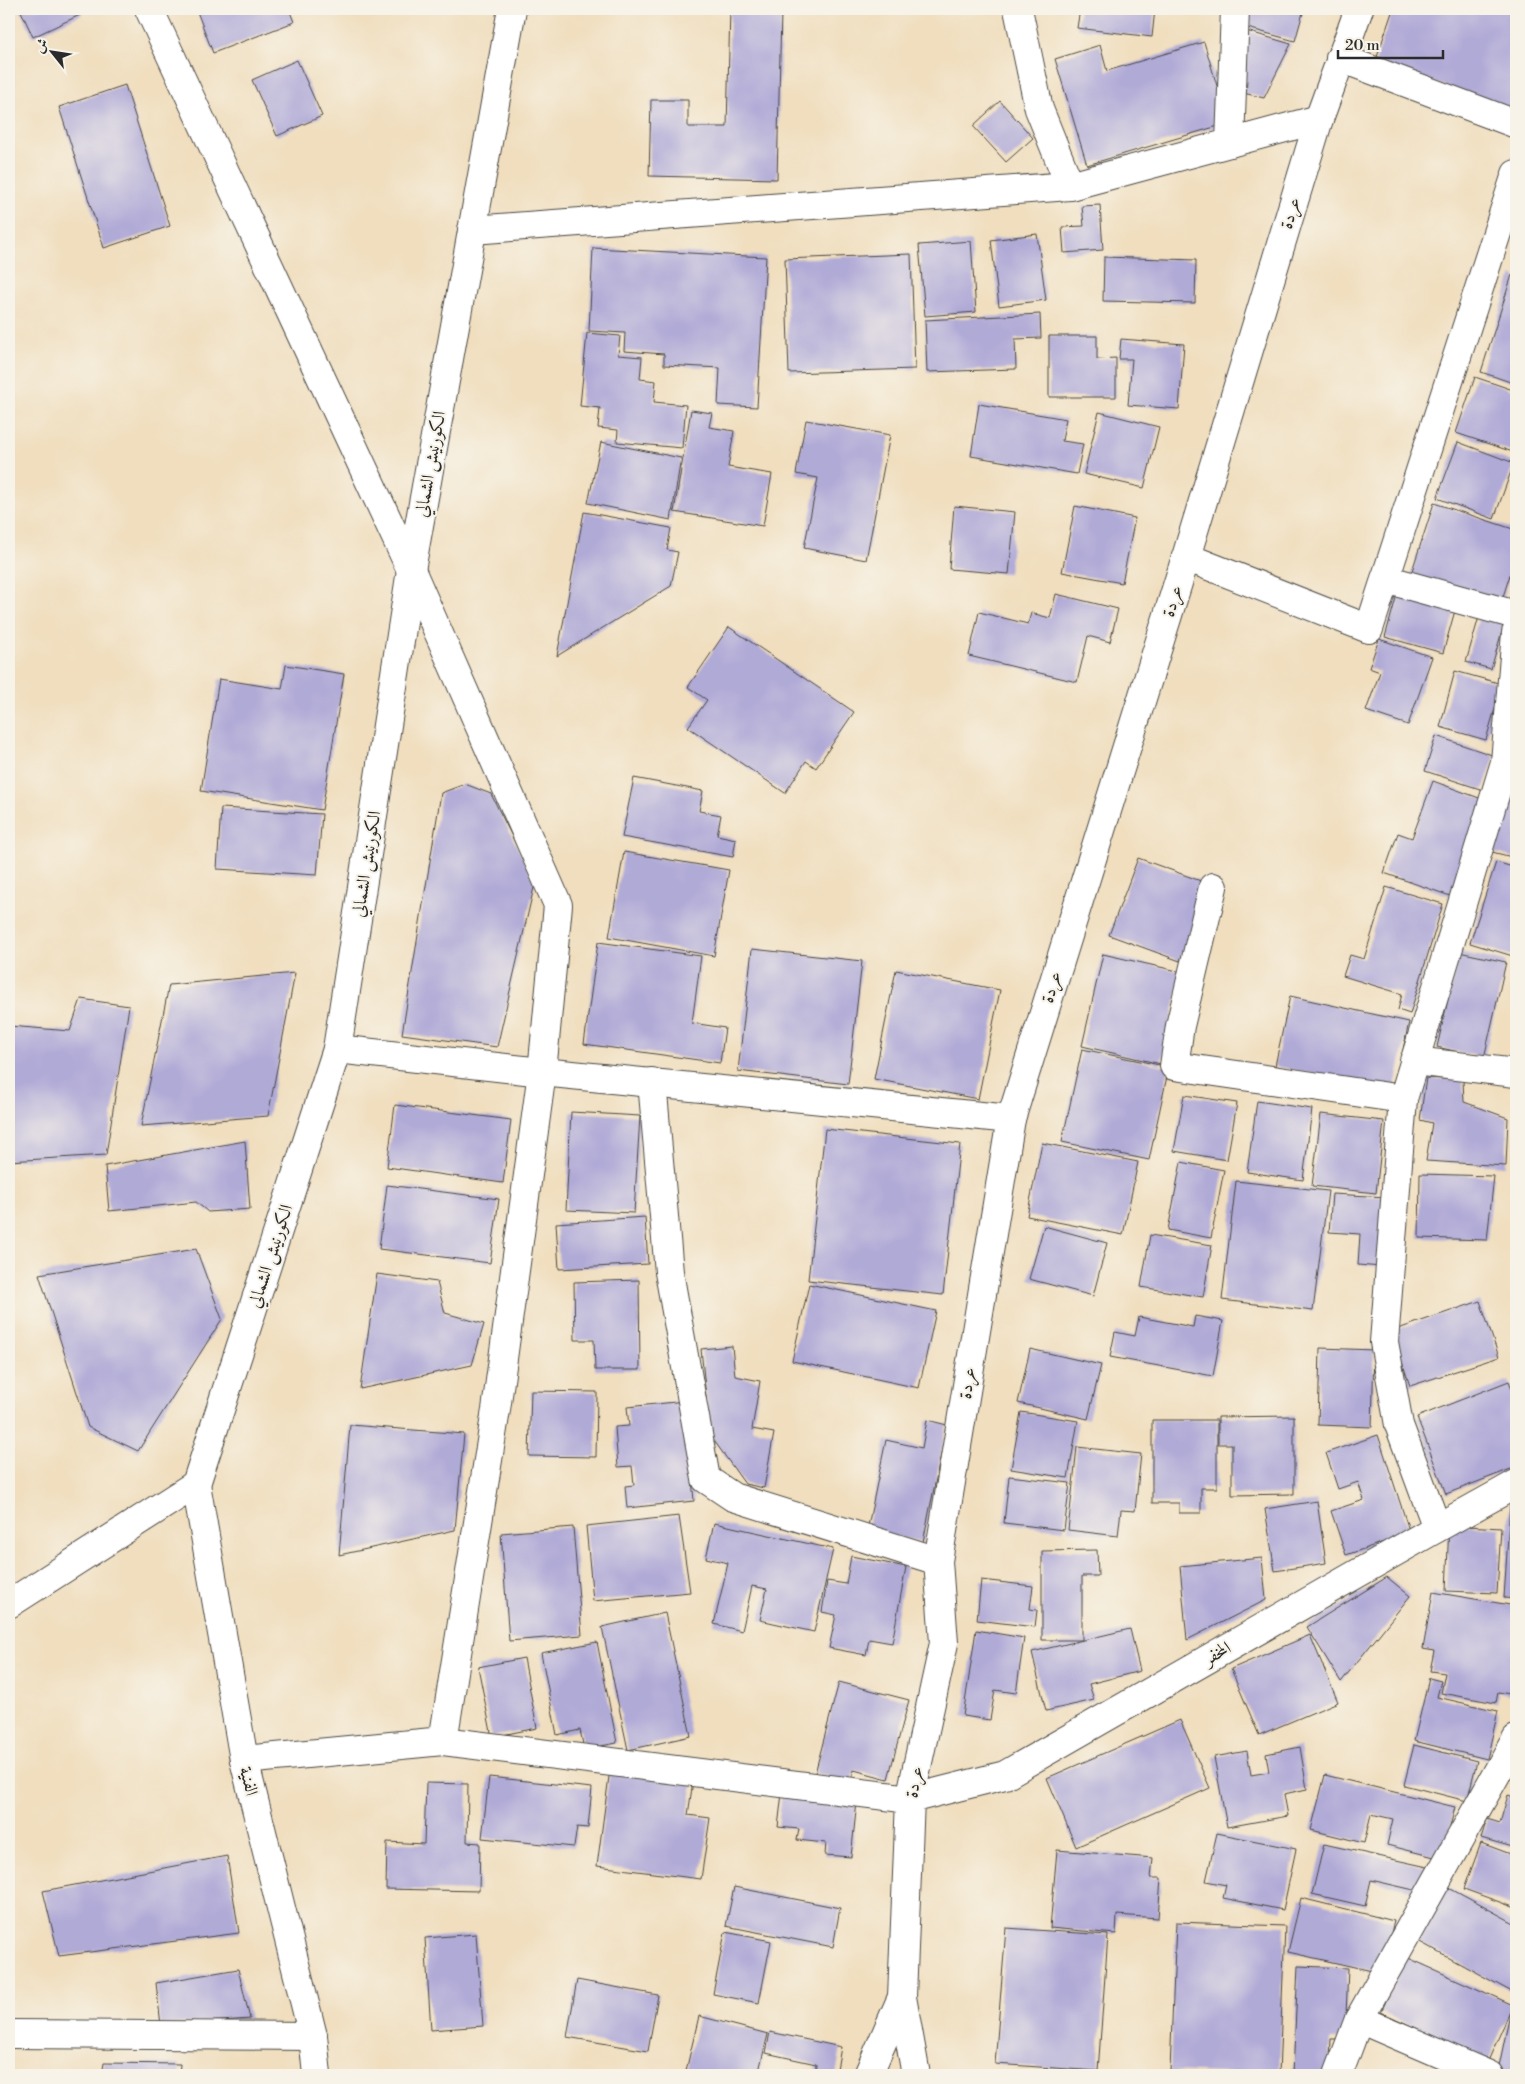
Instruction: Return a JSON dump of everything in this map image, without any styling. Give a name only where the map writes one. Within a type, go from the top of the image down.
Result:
[{"type":"street","points":[[149,9],[411,570],[558,905],[542,1072],[496,1410],[443,1741]]},
{"type":"street","name":"الكورنيش الشمالي","points":[[196,1484],[337,1049],[411,570],[512,9]]},
{"type":"street","points":[[1018,9],[1039,109],[1070,186]]},
{"type":"street","points":[[1230,143],[1235,9]]},
{"type":"street","name":"عردة","points":[[902,1997],[910,1799],[944,1644],[938,1561],[1010,1118],[1186,557],[1319,119],[1359,9]]},
{"type":"street","points":[[1340,58],[1516,124]]},
{"type":"street","points":[[472,230],[1070,186],[1319,119]]},
{"type":"street","points":[[1186,557],[1369,629],[1516,174]]},
{"type":"street","points":[[1385,579],[1516,615]]},
{"type":"street","points":[[1436,1528],[1399,1425],[1384,1342],[1403,1099],[1505,762],[1516,633]]},
{"type":"street","points":[[1213,886],[1180,1026],[1174,1066],[1403,1099]]},
{"type":"street","points":[[337,1049],[542,1072],[1010,1118]]},
{"type":"street","points":[[1414,1061],[1516,1073]]},
{"type":"street","points":[[652,1082],[669,1272],[706,1479],[733,1497],[938,1561]]},
{"type":"street","points":[[9,1604],[196,1484]]},
{"type":"street","name":"الفنية","points":[[196,1484],[244,1760],[313,2036],[318,2075]]},
{"type":"street","name":"المخفر","points":[[910,1799],[1005,1775],[1516,1484]]},
{"type":"street","points":[[1338,2075],[1359,2019],[1516,1739]]},
{"type":"street","points":[[244,1760],[443,1741],[910,1799]]},
{"type":"street","points":[[868,2075],[902,1997]]},
{"type":"street","points":[[902,1997],[916,2075]]},
{"type":"street","points":[[1359,2019],[1489,2075]]},
{"type":"street","points":[[9,2034],[313,2036]]},
{"type":"building","points":[[20,9],[80,9],[82,14],[33,37]]},
{"type":"building","points":[[196,9],[289,9],[294,22],[213,53]]},
{"type":"building","points":[[730,9],[766,9],[766,11],[781,12],[777,179],[649,176],[651,100],[688,100],[688,127],[727,127]]},
{"type":"building","points":[[1080,9],[1155,9],[1152,37],[1077,28]]},
{"type":"building","points":[[1249,9],[1304,9],[1295,41],[1244,27]]},
{"type":"building","points":[[1393,9],[1516,9],[1516,110],[1375,63]]},
{"type":"building","points":[[1243,30],[1291,44],[1264,98],[1235,91]]},
{"type":"building","points":[[1204,42],[1228,123],[1087,165],[1055,59],[1100,45],[1107,71]]},
{"type":"building","points":[[297,60],[322,116],[277,136],[252,80]]},
{"type":"building","points":[[125,85],[170,226],[104,248],[59,107]]},
{"type":"building","points":[[1000,101],[1033,138],[1006,162],[973,126]]},
{"type":"building","points":[[1100,205],[1103,250],[1064,253],[1062,227],[1084,226],[1082,206]]},
{"type":"building","points":[[1037,234],[1046,300],[999,306],[991,240]]},
{"type":"building","points":[[971,241],[976,312],[925,316],[919,245]]},
{"type":"building","points":[[593,248],[766,257],[757,407],[718,405],[720,368],[664,365],[664,354],[624,351],[625,333],[589,331]]},
{"type":"building","points":[[911,254],[915,369],[789,373],[785,259]]},
{"type":"building","points":[[1104,257],[1196,260],[1195,303],[1103,301]]},
{"type":"building","points":[[1512,275],[1516,277],[1516,384],[1481,372]]},
{"type":"building","points":[[1040,314],[1041,338],[1015,339],[1016,369],[927,372],[925,320]]},
{"type":"building","points":[[587,333],[620,336],[618,355],[642,357],[640,379],[656,381],[654,402],[686,405],[682,448],[617,442],[618,430],[598,428],[600,408],[580,406]]},
{"type":"building","points":[[1049,336],[1097,336],[1097,359],[1116,358],[1116,397],[1049,397]]},
{"type":"building","points":[[1121,339],[1184,344],[1179,409],[1128,405],[1132,359],[1119,359]]},
{"type":"building","points":[[1475,377],[1516,391],[1516,453],[1456,433]]},
{"type":"building","points":[[979,404],[1066,419],[1062,441],[1083,444],[1077,474],[971,456]]},
{"type":"building","points":[[691,410],[712,413],[709,427],[734,431],[728,467],[772,474],[763,526],[674,512]]},
{"type":"building","points":[[1099,412],[1159,427],[1144,488],[1084,474]]},
{"type":"building","points":[[806,420],[890,435],[866,560],[804,548],[818,478],[796,474]]},
{"type":"building","points":[[601,442],[681,458],[671,520],[588,503]]},
{"type":"building","points":[[1458,442],[1514,463],[1494,519],[1437,498]]},
{"type":"building","points":[[1434,503],[1516,530],[1516,556],[1500,606],[1410,577]]},
{"type":"building","points":[[954,506],[1015,512],[1009,574],[949,569]]},
{"type":"building","points":[[1075,506],[1135,518],[1122,583],[1062,572]]},
{"type":"building","points":[[584,512],[671,528],[667,550],[678,552],[671,586],[557,656]]},
{"type":"building","points":[[1398,591],[1456,607],[1443,653],[1385,637]]},
{"type":"building","points":[[1056,594],[1118,609],[1110,642],[1088,636],[1077,682],[969,656],[979,612],[1028,624],[1031,613],[1050,618]]},
{"type":"building","points":[[1479,617],[1504,624],[1491,669],[1466,662]]},
{"type":"building","points":[[729,627],[854,712],[816,768],[806,761],[785,793],[688,727],[707,700],[688,687]]},
{"type":"building","points":[[1379,639],[1432,657],[1408,725],[1366,711],[1380,672],[1369,668]]},
{"type":"building","points":[[286,665],[344,674],[322,810],[201,791],[219,679],[282,689]]},
{"type":"building","points":[[1455,671],[1502,684],[1486,740],[1440,727]]},
{"type":"building","points":[[1436,736],[1495,756],[1483,790],[1425,771]]},
{"type":"building","points":[[1516,761],[1516,858],[1492,852]]},
{"type":"building","points":[[634,778],[703,791],[699,811],[721,815],[717,835],[736,839],[733,857],[622,837]]},
{"type":"building","points":[[1433,781],[1490,802],[1456,898],[1384,873],[1398,833],[1412,838]]},
{"type":"building","points":[[465,784],[491,794],[535,883],[497,1047],[402,1034],[441,793]]},
{"type":"building","points":[[221,808],[322,814],[317,875],[217,869]]},
{"type":"building","points":[[624,852],[729,870],[714,956],[609,937]]},
{"type":"building","points":[[1138,858],[1209,884],[1180,961],[1109,935]]},
{"type":"building","points":[[1496,862],[1516,868],[1516,957],[1470,943]]},
{"type":"building","points":[[1386,887],[1443,904],[1410,1014],[1398,1010],[1402,994],[1343,976],[1350,955],[1364,959]]},
{"type":"building","points":[[598,942],[701,956],[692,1023],[725,1028],[720,1063],[584,1044]]},
{"type":"building","points":[[752,949],[862,961],[848,1084],[738,1071]]},
{"type":"building","points":[[1459,952],[1506,962],[1484,1058],[1437,1047]]},
{"type":"building","points":[[1103,954],[1182,972],[1161,1064],[1082,1046]]},
{"type":"building","points":[[896,970],[1000,990],[978,1099],[874,1079]]},
{"type":"building","points":[[295,973],[268,1116],[141,1126],[169,985]]},
{"type":"building","points":[[1290,996],[1409,1022],[1394,1091],[1275,1066]]},
{"type":"building","points":[[81,999],[129,1006],[106,1155],[9,1161],[9,1026],[70,1031]]},
{"type":"building","points":[[1082,1049],[1169,1067],[1149,1160],[1062,1142]]},
{"type":"building","points":[[1426,1078],[1463,1080],[1464,1102],[1508,1118],[1506,1166],[1426,1161],[1432,1123],[1420,1120]]},
{"type":"building","points":[[1184,1095],[1237,1103],[1227,1160],[1174,1151]]},
{"type":"building","points":[[1257,1101],[1312,1109],[1303,1180],[1247,1172]]},
{"type":"building","points":[[395,1105],[511,1120],[503,1183],[387,1167]]},
{"type":"building","points":[[571,1112],[640,1116],[634,1213],[566,1210]]},
{"type":"building","points":[[1321,1114],[1384,1121],[1376,1193],[1312,1186]]},
{"type":"building","points":[[825,1129],[960,1144],[943,1295],[808,1280]]},
{"type":"building","points":[[245,1141],[250,1209],[208,1212],[196,1202],[109,1211],[105,1166]]},
{"type":"building","points":[[1042,1143],[1138,1162],[1123,1235],[1027,1216]]},
{"type":"building","points":[[1181,1162],[1224,1170],[1211,1238],[1168,1230]]},
{"type":"building","points":[[1420,1174],[1494,1176],[1487,1240],[1419,1238]]},
{"type":"building","points":[[1236,1181],[1328,1191],[1313,1311],[1222,1300]]},
{"type":"building","points":[[387,1185],[499,1199],[490,1263],[379,1249]]},
{"type":"building","points":[[1332,1194],[1387,1197],[1381,1267],[1358,1265],[1360,1234],[1329,1232]]},
{"type":"building","points":[[645,1217],[648,1264],[559,1269],[556,1223]]},
{"type":"building","points":[[1044,1226],[1107,1243],[1093,1296],[1029,1279]]},
{"type":"building","points":[[1150,1235],[1212,1245],[1203,1297],[1141,1287]]},
{"type":"building","points":[[196,1249],[222,1319],[138,1451],[88,1427],[39,1274]]},
{"type":"building","points":[[377,1274],[437,1282],[445,1313],[484,1324],[472,1365],[360,1389]]},
{"type":"building","points":[[639,1280],[640,1370],[595,1370],[594,1340],[575,1340],[574,1282]]},
{"type":"building","points":[[809,1284],[936,1311],[919,1388],[792,1361]]},
{"type":"building","points":[[1480,1301],[1499,1357],[1410,1386],[1392,1331]]},
{"type":"building","points":[[1195,1316],[1223,1321],[1213,1376],[1110,1357],[1115,1332],[1135,1336],[1139,1317],[1193,1327]]},
{"type":"building","points":[[732,1346],[735,1376],[760,1381],[752,1429],[774,1433],[764,1488],[745,1484],[710,1435],[701,1349]]},
{"type":"building","points":[[1320,1348],[1374,1350],[1372,1427],[1318,1425]]},
{"type":"building","points":[[1030,1349],[1101,1365],[1088,1419],[1018,1403]]},
{"type":"building","points":[[1509,1381],[1516,1399],[1516,1467],[1446,1494],[1417,1417]]},
{"type":"building","points":[[531,1391],[597,1392],[596,1457],[529,1456]]},
{"type":"building","points":[[685,1401],[694,1501],[627,1508],[625,1486],[634,1485],[632,1466],[618,1467],[615,1427],[629,1426],[627,1407]]},
{"type":"building","points":[[1021,1412],[1078,1421],[1068,1478],[1011,1469]]},
{"type":"building","points":[[1294,1416],[1294,1494],[1232,1495],[1232,1444],[1218,1444],[1218,1417]]},
{"type":"building","points":[[927,1420],[947,1425],[923,1542],[867,1531],[886,1440],[922,1448]]},
{"type":"building","points":[[1152,1420],[1217,1420],[1217,1488],[1201,1488],[1201,1513],[1179,1513],[1179,1503],[1152,1503]]},
{"type":"building","points":[[350,1425],[464,1434],[455,1530],[339,1555]]},
{"type":"building","points":[[1378,1435],[1410,1533],[1346,1555],[1331,1511],[1364,1500],[1358,1482],[1338,1489],[1326,1453]]},
{"type":"building","points":[[1077,1447],[1141,1454],[1135,1511],[1121,1510],[1118,1536],[1068,1530]]},
{"type":"building","points":[[1009,1476],[1070,1483],[1064,1530],[1004,1523]]},
{"type":"building","points":[[1511,1490],[1516,1490],[1516,1599],[1504,1598]]},
{"type":"building","points":[[1317,1501],[1326,1563],[1275,1571],[1265,1509]]},
{"type":"building","points":[[679,1516],[690,1592],[593,1601],[586,1526]]},
{"type":"building","points":[[714,1523],[833,1549],[814,1632],[760,1620],[767,1589],[752,1586],[742,1631],[714,1624],[728,1563],[706,1558]]},
{"type":"building","points":[[1449,1525],[1501,1528],[1497,1593],[1446,1591]]},
{"type":"building","points":[[573,1527],[582,1635],[509,1641],[501,1533]]},
{"type":"building","points":[[1097,1550],[1098,1576],[1082,1576],[1082,1640],[1042,1640],[1042,1551]]},
{"type":"building","points":[[851,1556],[906,1567],[892,1643],[869,1639],[866,1655],[829,1648],[836,1615],[822,1612],[827,1581],[846,1584]]},
{"type":"building","points":[[1262,1558],[1266,1600],[1187,1640],[1180,1566]]},
{"type":"building","points":[[1387,1577],[1410,1596],[1341,1682],[1307,1627]]},
{"type":"building","points":[[981,1580],[1033,1586],[1030,1609],[1037,1610],[1035,1627],[977,1620]]},
{"type":"building","points":[[1433,1592],[1516,1606],[1516,1660],[1510,1694],[1498,1692],[1496,1703],[1441,1693],[1445,1673],[1430,1671],[1434,1651],[1423,1649]]},
{"type":"building","points":[[665,1613],[691,1736],[628,1750],[602,1627]]},
{"type":"building","points":[[1130,1629],[1140,1671],[1089,1684],[1094,1700],[1046,1711],[1032,1652]]},
{"type":"building","points":[[976,1630],[1024,1638],[1016,1693],[995,1690],[990,1720],[963,1716]]},
{"type":"building","points":[[1310,1635],[1338,1702],[1259,1735],[1231,1669]]},
{"type":"building","points":[[597,1642],[617,1743],[584,1749],[580,1730],[557,1735],[541,1653]]},
{"type":"building","points":[[524,1658],[537,1728],[492,1737],[478,1667]]},
{"type":"building","points":[[1429,1678],[1441,1681],[1437,1697],[1498,1711],[1487,1759],[1414,1741]]},
{"type":"building","points":[[839,1682],[909,1700],[888,1779],[854,1770],[851,1783],[815,1773]]},
{"type":"building","points":[[1180,1720],[1210,1788],[1076,1847],[1047,1778]]},
{"type":"building","points":[[1414,1745],[1477,1761],[1467,1801],[1404,1785]]},
{"type":"building","points":[[1300,1747],[1307,1789],[1284,1794],[1288,1816],[1227,1827],[1214,1757],[1247,1751],[1251,1775],[1269,1772],[1266,1754]]},
{"type":"building","points":[[610,1769],[693,1781],[688,1815],[710,1818],[701,1879],[597,1866]]},
{"type":"building","points":[[1325,1775],[1455,1807],[1442,1859],[1387,1845],[1393,1819],[1371,1814],[1364,1843],[1311,1830]]},
{"type":"building","points":[[489,1777],[592,1788],[588,1828],[577,1827],[574,1847],[482,1838]]},
{"type":"building","points":[[426,1783],[468,1784],[467,1842],[480,1843],[479,1891],[386,1889],[387,1842],[424,1844]]},
{"type":"building","points":[[782,1793],[857,1802],[851,1857],[825,1855],[826,1843],[797,1840],[799,1829],[778,1827]]},
{"type":"building","points":[[1508,1795],[1516,1798],[1516,1848],[1481,1838],[1487,1819],[1500,1823]]},
{"type":"building","points":[[1217,1833],[1296,1849],[1283,1910],[1223,1898],[1226,1885],[1206,1881]]},
{"type":"building","points":[[1481,1843],[1516,1856],[1516,1908],[1464,1889]]},
{"type":"building","points":[[1324,1844],[1432,1868],[1427,1893],[1371,1880],[1365,1906],[1312,1894]]},
{"type":"building","points":[[1057,1850],[1153,1858],[1151,1878],[1161,1878],[1158,1918],[1117,1915],[1116,1934],[1050,1928]]},
{"type":"building","points":[[227,1856],[239,1933],[59,1956],[43,1891]]},
{"type":"building","points":[[734,1887],[840,1908],[833,1947],[726,1926]]},
{"type":"building","points":[[1447,1887],[1516,1924],[1516,1984],[1512,1992],[1418,1941]]},
{"type":"building","points":[[1301,1898],[1394,1921],[1381,1973],[1288,1952]]},
{"type":"building","points":[[1176,1922],[1285,1926],[1279,2075],[1170,2071]]},
{"type":"building","points":[[1006,1928],[1108,1935],[1098,2071],[995,2064]]},
{"type":"building","points":[[725,1932],[771,1941],[759,2003],[713,1994]]},
{"type":"building","points":[[476,1934],[483,2026],[431,2030],[425,1938]]},
{"type":"building","points":[[1406,1957],[1513,2005],[1488,2061],[1381,2012]]},
{"type":"building","points":[[1298,1966],[1348,1968],[1345,2039],[1331,2039],[1329,2075],[1293,2075]]},
{"type":"building","points":[[238,1969],[250,2019],[161,2025],[156,1983]]},
{"type":"building","points":[[577,1980],[658,1995],[648,2051],[567,2037]]},
{"type":"building","points":[[1511,2009],[1516,2011],[1516,2075],[1498,2071]]},
{"type":"building","points":[[699,2016],[768,2034],[758,2075],[685,2075]]},
{"type":"building","points":[[770,2032],[841,2047],[836,2075],[815,2075],[816,2064],[766,2053]]},
{"type":"building","points":[[104,2063],[180,2064],[179,2075],[102,2075]]}]
